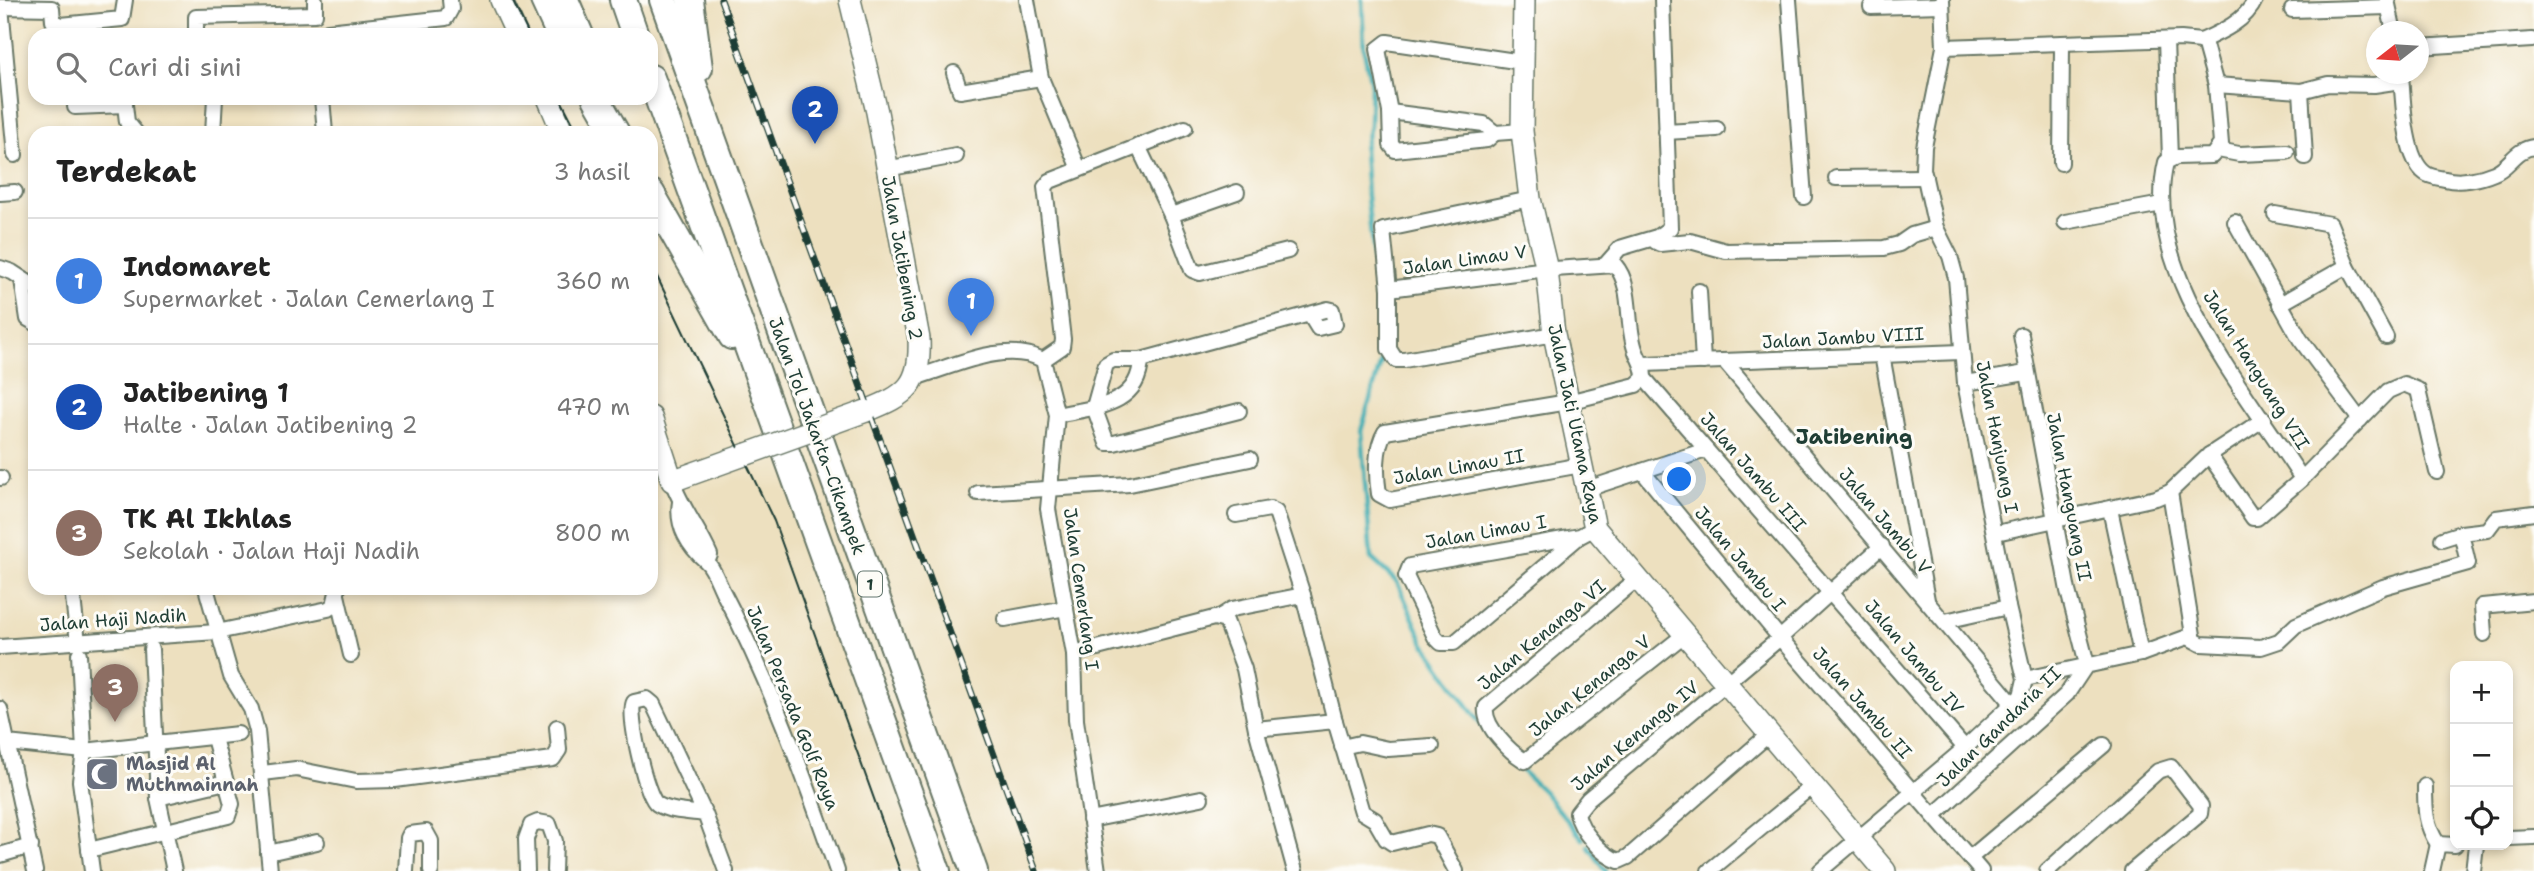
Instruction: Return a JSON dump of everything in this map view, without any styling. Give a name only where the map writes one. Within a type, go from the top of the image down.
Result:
[{"type":"highway","points":[[544,0],[557,28]]},
{"type":"highway","points":[[565,0],[577,28]]},
{"type":"highway","points":[[623,0],[633,28]]},
{"type":"highway","name":"Jalan Tol Jakarta–Cikampek","points":[[663,0],[706,115],[810,418],[974,871]]},
{"type":"highway","points":[[690,0],[706,115]]},
{"type":"highway","name":"Jalan Tol Jakarta–Cikampek","points":[[658,97],[937,871]]},
{"type":"highway","points":[[601,105],[614,126]]},
{"type":"highway","points":[[609,105],[617,126]]},
{"type":"highway","points":[[658,205],[769,402]]},
{"type":"street","points":[[123,28],[125,0]]},
{"type":"street","points":[[196,28],[196,17],[315,14],[315,0]]},
{"type":"street","points":[[355,28],[446,18],[451,9],[450,0]]},
{"type":"street","points":[[501,0],[514,28]]},
{"type":"street","name":"Jalan Jatibening 2","points":[[850,0],[877,112],[919,339],[920,364],[917,377]]},
{"type":"street","points":[[1027,0],[1041,78],[1079,169]]},
{"type":"street","name":"Jalan Jati Utama Raya","points":[[1524,0],[1522,131],[1530,199],[1547,270],[1554,334],[1587,489],[1588,532],[1637,579],[1885,871]]},
{"type":"street","points":[[1606,264],[1620,248],[1666,234],[1670,228],[1662,0]]},
{"type":"street","points":[[1789,0],[1804,197]]},
{"type":"street","points":[[1944,47],[2201,41],[2230,27],[2255,0]]},
{"type":"street","points":[[1871,8],[1942,3]]},
{"type":"street","name":"Jalan Hanjuang I","points":[[1942,3],[1944,47],[1924,147],[1924,177],[1936,229],[1950,256],[1956,278],[1965,383],[1996,533],[2008,607],[2025,679]]},
{"type":"street","points":[[2292,10],[2388,3],[2392,21]]},
{"type":"street","points":[[15,155],[0,7],[52,8],[53,21],[61,25],[122,19]]},
{"type":"street","name":"Jalan Hanguang VII","points":[[2166,40],[2170,159],[2164,173],[2162,204],[2166,237],[2189,302],[2302,479]]},
{"type":"street","points":[[2429,46],[2532,40]]},
{"type":"street","points":[[2201,41],[2209,52],[2216,85],[2221,131],[2215,153]]},
{"type":"street","points":[[1522,62],[1387,42],[1378,49],[1390,111],[1391,145],[1395,150],[1486,140],[1495,133],[1522,131]]},
{"type":"street","points":[[2061,163],[2062,45]]},
{"type":"street","points":[[954,73],[960,91],[1041,78]]},
{"type":"street","points":[[2216,85],[2301,91],[2328,84],[2377,84]]},
{"type":"street","points":[[2402,84],[2407,133],[2417,165],[2427,175],[2455,181],[2494,173],[2514,155],[2534,147]]},
{"type":"street","points":[[2301,91],[2305,157]]},
{"type":"street","points":[[75,107],[95,105]]},
{"type":"street","points":[[125,105],[127,122],[130,126]]},
{"type":"street","points":[[213,126],[215,105]]},
{"type":"street","points":[[323,105],[324,126]]},
{"type":"street","points":[[551,105],[560,126]]},
{"type":"street","points":[[1390,111],[1484,124],[1495,133]]},
{"type":"street","points":[[658,431],[681,479],[866,411],[900,396],[917,377],[998,353],[1020,353],[1043,360],[1062,347],[1063,340],[1045,187],[1051,181],[1079,169],[1185,128]]},
{"type":"street","points":[[1666,132],[1717,129]]},
{"type":"street","points":[[1138,146],[1171,215],[1192,270],[1200,273],[1288,251]]},
{"type":"street","points":[[2170,159],[2215,153],[2287,152]]},
{"type":"street","points":[[886,169],[956,156]]},
{"type":"street","points":[[1836,178],[1924,177]]},
{"type":"street","points":[[1171,215],[1237,192]]},
{"type":"street","points":[[1530,199],[1383,230],[1389,289],[1389,349],[1396,360],[1554,334]]},
{"type":"street","points":[[2064,222],[2162,204]]},
{"type":"street","points":[[2275,214],[2330,224],[2347,266],[2386,337]]},
{"type":"street","points":[[2235,222],[2300,339],[2360,421]]},
{"type":"street","points":[[1652,239],[1660,244],[1696,242],[1701,246],[1726,251],[1885,248],[1899,244],[1912,235],[1936,229]]},
{"type":"street","points":[[1606,264],[1615,265],[1621,272],[1636,352],[1644,371]]},
{"type":"street","name":"Jalan Limau V","points":[[1389,289],[1606,264]]},
{"type":"street","points":[[2280,304],[2347,266]]},
{"type":"street","points":[[0,268],[12,272],[28,284],[28,319]]},
{"type":"street","points":[[1699,291],[1703,362]]},
{"type":"street","points":[[1239,411],[1110,444],[1104,440],[1094,407],[1107,362],[1141,360],[1310,315]]},
{"type":"street","name":"Jalan Hanguang II","points":[[2021,335],[2054,520],[2087,664]]},
{"type":"street","name":"Jalan Jambu VIII","points":[[1726,363],[1961,352]]},
{"type":"street","points":[[1882,355],[1927,601]]},
{"type":"street","name":"Jalan Cemerlang I","points":[[1043,360],[1057,415],[1048,509],[1074,654],[1076,720],[1098,871]]},
{"type":"street","points":[[1057,415],[1116,403],[1130,392],[1140,370],[1141,360]]},
{"type":"street","points":[[1644,371],[1703,362],[1726,363]]},
{"type":"street","name":"Jalan Jambu V","points":[[1726,363],[2012,703]]},
{"type":"street","points":[[1568,402],[1636,385],[1644,371]]},
{"type":"street","name":"Jalan Jambu III","points":[[1644,371],[1706,450],[1833,592]]},
{"type":"street","points":[[1965,383],[2026,373]]},
{"type":"street","points":[[2209,455],[2253,517],[2259,517],[2397,386],[2404,384],[2418,390],[2437,472]]},
{"type":"street","name":"Jalan Limau II","points":[[1568,402],[1385,432],[1379,448],[1379,494],[1390,500],[1581,465]]},
{"type":"street","points":[[1996,533],[2156,498],[2170,492],[2209,455],[2264,419]]},
{"type":"street","points":[[1587,489],[1706,450]]},
{"type":"street","points":[[978,494],[1130,484],[1250,460]]},
{"type":"street","name":"Jalan Jambu I","points":[[1642,471],[1780,638]]},
{"type":"street","name":"Jalan Persada Golf Raya","points":[[681,479],[678,518],[698,558],[707,562],[728,601],[790,743],[837,871]]},
{"type":"street","points":[[2170,492],[2192,636],[2201,644],[2261,646],[2279,641],[2296,625],[2383,587],[2468,562],[2461,533]]},
{"type":"street","points":[[1236,515],[1270,509],[1276,512],[1303,595],[1342,747],[1365,816],[1376,820],[1386,839],[1392,843],[1428,834],[1437,836],[1456,871]]},
{"type":"street","points":[[2110,509],[2141,654]]},
{"type":"street","points":[[2442,539],[2461,533],[2487,530],[2496,518],[2534,513]]},
{"type":"street","name":"Jalan Limau I","points":[[1588,532],[1454,643],[1441,643],[1435,637],[1406,576],[1410,566],[1588,532]]},
{"type":"street","name":"Jalan Kenanga IV","points":[[1768,735],[1628,857],[1619,861],[1602,851],[1578,820],[1580,806],[1726,685],[1882,546]]},
{"type":"street","name":"Jalan Kenanga VI","points":[[1490,726],[1485,715],[1486,707],[1637,579]]},
{"type":"street","name":"Jalan Jambu IV","points":[[1833,592],[1965,748]]},
{"type":"street","points":[[208,595],[231,676],[251,709],[263,773],[270,871]]},
{"type":"street","name":"Jalan Haji Nadih","points":[[0,647],[78,648],[217,632],[318,612],[334,605],[337,595]]},
{"type":"street","points":[[339,595],[351,655]]},
{"type":"street","points":[[1074,654],[1218,618],[1233,609],[1303,595]]},
{"type":"street","points":[[73,597],[83,751],[80,781],[92,871]]},
{"type":"street","points":[[2484,634],[2482,606],[2534,601]]},
{"type":"street","points":[[1945,621],[2008,607]]},
{"type":"street","points":[[1005,619],[1066,608]]},
{"type":"street","points":[[1218,618],[1226,621],[1235,640],[1295,871]]},
{"type":"street","name":"Jalan Kenanga V","points":[[1490,726],[1525,761],[1684,635]]},
{"type":"street","points":[[1820,871],[1914,793],[2021,696],[2025,679],[2141,654],[2192,636]]},
{"type":"street","name":"Jalan Jambu II","points":[[1780,638],[1981,871]]},
{"type":"street","points":[[151,649],[159,798],[174,871]]},
{"type":"street","name":"Jalan Gandaria II","points":[[1934,816],[2067,694],[2087,664]]},
{"type":"street","points":[[705,814],[665,808],[650,796],[631,715],[634,702],[647,699],[653,704],[705,814],[726,871]]},
{"type":"street","points":[[0,709],[35,871]]},
{"type":"street","points":[[1256,729],[1335,721]]},
{"type":"street","points":[[263,773],[296,769],[356,781],[395,780],[553,758],[559,750],[557,727]]},
{"type":"street","points":[[7,743],[83,751],[238,734]]},
{"type":"street","points":[[89,850],[165,834],[228,816],[233,811],[214,738]]},
{"type":"street","points":[[1342,747],[1360,743],[1388,749],[1432,746]]},
{"type":"street","points":[[1970,858],[2104,745]]},
{"type":"street","points":[[2047,871],[2163,768],[2175,770],[2200,806],[2200,814],[2132,871]]},
{"type":"street","points":[[159,798],[226,782]]},
{"type":"street","points":[[1709,871],[1812,786]]},
{"type":"street","points":[[2425,786],[2425,816],[2429,831],[2438,844],[2432,871]]},
{"type":"street","points":[[1090,820],[1201,798]]},
{"type":"street","points":[[527,871],[527,833],[531,825],[542,822],[549,824],[553,830],[554,871]]},
{"type":"street","points":[[405,871],[408,838],[410,834],[420,831],[426,832],[431,841],[431,871]]},
{"type":"street","points":[[2513,838],[2534,837]]},
{"type":"street","points":[[268,853],[317,842]]},
{"type":"street","points":[[2438,844],[2450,845]]},
{"type":"street","points":[[0,855],[31,846]]},
{"type":"street","points":[[2473,871],[2475,850]]},
{"type":"waterway","points":[[1362,0],[1364,50],[1371,84],[1370,126],[1364,149],[1383,355],[1361,431],[1371,558],[1397,582],[1424,643],[1495,745],[1543,791],[1583,839]]},
{"type":"waterway","points":[[1588,846],[1606,871]]},
{"type":"tram line","points":[[512,0],[526,28]]},
{"type":"tram line","points":[[564,105],[574,126]]},
{"type":"tram line","points":[[658,279],[774,521],[900,871]]},
{"type":"railway","points":[[721,0],[1036,871]]},
{"type":"place","name":"Jatibening 1","points":[[815,144]]},
{"type":"place","name":"Indomaret","points":[[971,336]]},
{"type":"place","name":"TK Al Ikhlas","points":[[115,722]]},
{"type":"place","name":"Masjid Al Muthmainnah","points":[[102,774]]},
{"type":"district","name":"Jatibening","points":[[1854,437]]}]
